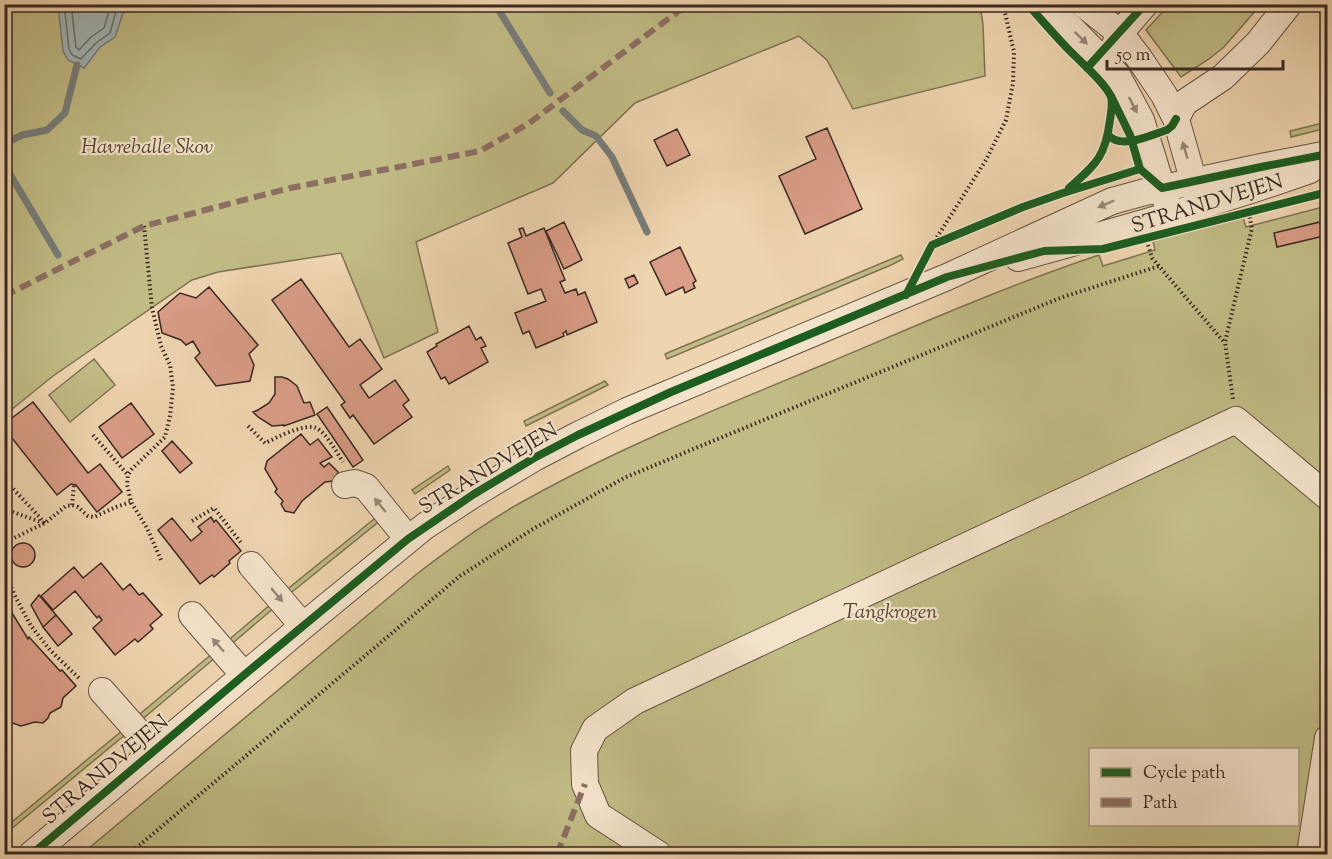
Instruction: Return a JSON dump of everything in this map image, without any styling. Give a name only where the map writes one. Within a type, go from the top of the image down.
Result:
[{"type":"street","points":[[1041,4],[1071,28],[1117,75],[1141,120],[1172,223]]},
{"type":"street","points":[[1083,4],[1120,33],[1164,95],[1176,120],[1197,193]]},
{"type":"street","points":[[1117,75],[1114,48],[1120,33],[1145,4]]},
{"type":"street","points":[[1176,120],[1184,103],[1223,77],[1258,43],[1280,8]]},
{"type":"street","name":"STRANDVEJEN","points":[[947,277],[1172,223],[1197,193],[1261,166],[1328,154]]},
{"type":"street","name":"STRANDVEJEN","points":[[32,855],[408,539],[474,494],[534,458],[671,392],[947,277],[1112,201],[1162,188],[1197,193],[1265,186],[1328,164]]},
{"type":"street","points":[[658,855],[598,815],[585,784],[584,751],[595,729],[635,701],[1236,420],[1328,497]]},
{"type":"street","points":[[344,474],[355,483],[366,487],[408,539]]},
{"type":"street","points":[[247,555],[303,626]]},
{"type":"street","points":[[192,615],[244,675]]},
{"type":"street","points":[[102,691],[155,751]]},
{"type":"street","points":[[1310,855],[1322,814],[1328,738]]},
{"type":"path","points":[[927,255],[986,160],[1006,120],[1013,83],[1014,52],[1003,4]]},
{"type":"path","points":[[1236,420],[1225,342],[1252,228],[1244,213],[1259,209]]},
{"type":"path","points":[[1172,223],[1142,239],[1152,258],[1225,342]]},
{"type":"path","points":[[144,226],[152,308],[162,346],[170,365],[173,388],[165,437],[132,469],[128,475],[127,484],[131,502],[147,528],[162,562]]},
{"type":"path","points":[[932,245],[943,240]]},
{"type":"path","points":[[129,855],[460,576],[533,529],[624,478],[693,449],[1060,298],[1160,266]]},
{"type":"path","points":[[248,426],[264,443],[299,429],[316,428],[323,434],[344,474]]},
{"type":"path","points":[[93,435],[128,475]]},
{"type":"path","points":[[4,479],[45,523]]},
{"type":"path","points":[[72,505],[74,484]]},
{"type":"path","points":[[4,546],[10,540],[45,523],[66,506],[78,507],[88,516],[94,517],[131,502]]},
{"type":"path","points":[[192,521],[214,508],[247,555]]},
{"type":"path","points":[[4,509],[45,523]]},
{"type":"path","points":[[4,571],[31,626],[50,650],[78,678],[102,691]]},
{"type":"green space","name":"Havreballe Skov","points":[[5,5],[980,5],[985,76],[853,109],[827,60],[799,36],[635,103],[553,183],[416,242],[438,332],[384,358],[341,253],[218,272],[192,280],[53,376],[5,415]]},
{"type":"green space","points":[[1169,5],[1250,5],[1256,10],[1224,47],[1181,77],[1146,30]]},
{"type":"green space","points":[[1327,122],[1327,128],[1291,137],[1290,131]]},
{"type":"green space","name":"Tangkrogen","points":[[1327,206],[1327,854],[82,854],[418,573],[516,505],[603,460],[676,426],[1030,280],[1099,255],[1103,266],[1155,250],[1153,241],[1243,218],[1246,227]]},
{"type":"green space","points":[[901,255],[903,259],[891,265],[667,359],[665,354]]},
{"type":"green space","points":[[94,359],[115,385],[70,422],[49,395]]},
{"type":"green space","points":[[605,381],[608,385],[526,426],[524,421]]},
{"type":"green space","points":[[448,466],[450,470],[415,494],[412,490]]},
{"type":"green space","points":[[379,515],[382,519],[287,596],[284,592]]},
{"type":"green space","points":[[271,604],[275,607],[228,647],[225,643]]},
{"type":"green space","points":[[213,653],[216,657],[139,722],[135,718]]},
{"type":"green space","points":[[123,730],[126,734],[10,830],[7,826]]},
{"type":"water","points":[[123,4],[125,7],[115,37],[100,47],[84,68],[68,60],[63,51],[58,5]]},
{"type":"building","points":[[827,128],[862,209],[805,234],[779,176],[816,159],[806,137]]},
{"type":"building","points":[[677,129],[690,155],[667,166],[654,140]]},
{"type":"building","points":[[564,222],[582,260],[564,269],[546,231]]},
{"type":"building","points":[[1320,222],[1324,236],[1277,247],[1274,233]]},
{"type":"building","points":[[523,228],[526,236],[544,228],[565,280],[560,282],[565,293],[576,289],[578,295],[585,292],[597,322],[567,335],[566,331],[563,333],[564,336],[536,348],[529,331],[523,334],[515,313],[546,301],[541,289],[528,294],[508,243],[522,237],[519,229]]},
{"type":"building","points":[[680,247],[696,281],[693,283],[695,288],[685,293],[683,287],[666,295],[650,262]]},
{"type":"building","points":[[634,275],[638,283],[629,288],[625,279]]},
{"type":"building","points":[[301,279],[349,347],[360,339],[382,369],[360,385],[369,398],[395,380],[409,400],[403,405],[412,417],[374,444],[353,415],[350,418],[341,405],[345,402],[272,300]]},
{"type":"building","points":[[209,287],[258,345],[249,354],[254,365],[250,381],[216,386],[195,358],[200,353],[193,341],[186,345],[181,340],[162,333],[158,312],[180,293],[196,298]]},
{"type":"building","points":[[469,326],[476,340],[481,337],[486,346],[481,348],[488,362],[449,384],[445,377],[441,379],[427,352],[437,346],[436,344]]},
{"type":"building","points":[[275,377],[288,379],[297,386],[304,403],[310,402],[315,415],[284,426],[272,426],[258,417],[253,412],[269,403],[275,394]]},
{"type":"building","points":[[33,402],[88,473],[100,464],[122,492],[97,512],[76,485],[71,484],[57,495],[4,428],[4,424]]},
{"type":"building","points":[[131,403],[154,434],[122,458],[99,427]]},
{"type":"building","points":[[327,407],[363,460],[353,467],[317,414]]},
{"type":"building","points":[[301,434],[310,445],[318,439],[332,457],[320,463],[324,467],[329,463],[338,472],[334,481],[325,482],[302,501],[294,513],[285,511],[281,504],[283,501],[275,492],[277,489],[265,469],[267,461]]},
{"type":"building","points":[[172,441],[192,463],[180,473],[162,451]]},
{"type":"building","points":[[211,517],[241,551],[214,577],[212,575],[200,584],[158,530],[172,518],[191,541],[202,532],[198,527]]},
{"type":"building","points":[[23,543],[28,544],[34,550],[34,560],[28,566],[23,567],[18,566],[12,560],[11,555],[12,550],[18,544]]},
{"type":"building","points":[[101,563],[123,590],[130,584],[139,595],[143,593],[162,615],[150,625],[153,629],[138,642],[135,639],[115,655],[93,628],[102,620],[99,616],[97,618],[75,591],[53,610],[41,596],[74,567],[83,578]]},
{"type":"building","points":[[39,595],[56,615],[43,627],[31,605]]},
{"type":"building","points":[[4,600],[28,639],[29,637],[76,686],[63,698],[61,707],[50,713],[43,723],[35,722],[21,726],[10,722],[4,725]]},
{"type":"building","points":[[56,615],[72,634],[58,646],[43,627]]},
{"type":"waterway","points":[[495,4],[550,93]]},
{"type":"waterway","points":[[4,144],[22,135],[47,130],[65,113],[77,65]]},
{"type":"waterway","points":[[563,111],[582,130],[596,136],[612,157],[647,232]]},
{"type":"waterway","points":[[4,164],[58,255]]},
{"type":"marked path","points":[[4,296],[144,226],[290,188],[480,151],[528,124],[688,4]]},
{"type":"marked path","points":[[557,854],[585,784]]},
{"type":"cycle path","points":[[1027,4],[1099,80],[1112,99],[1108,133],[1102,152],[1093,166],[1069,188]]},
{"type":"cycle path","points":[[1087,68],[1145,4]]},
{"type":"cycle path","points":[[1111,96],[1130,135],[1140,169],[1162,188],[1328,154]]},
{"type":"cycle path","points":[[1108,135],[1121,141],[1136,140],[1167,130],[1176,119]]},
{"type":"cycle path","points":[[906,295],[932,245],[1023,207],[1140,169]]},
{"type":"cycle path","points":[[32,854],[408,539],[474,494],[578,435],[671,392],[947,277],[1044,251],[1103,249],[1328,192]]}]
